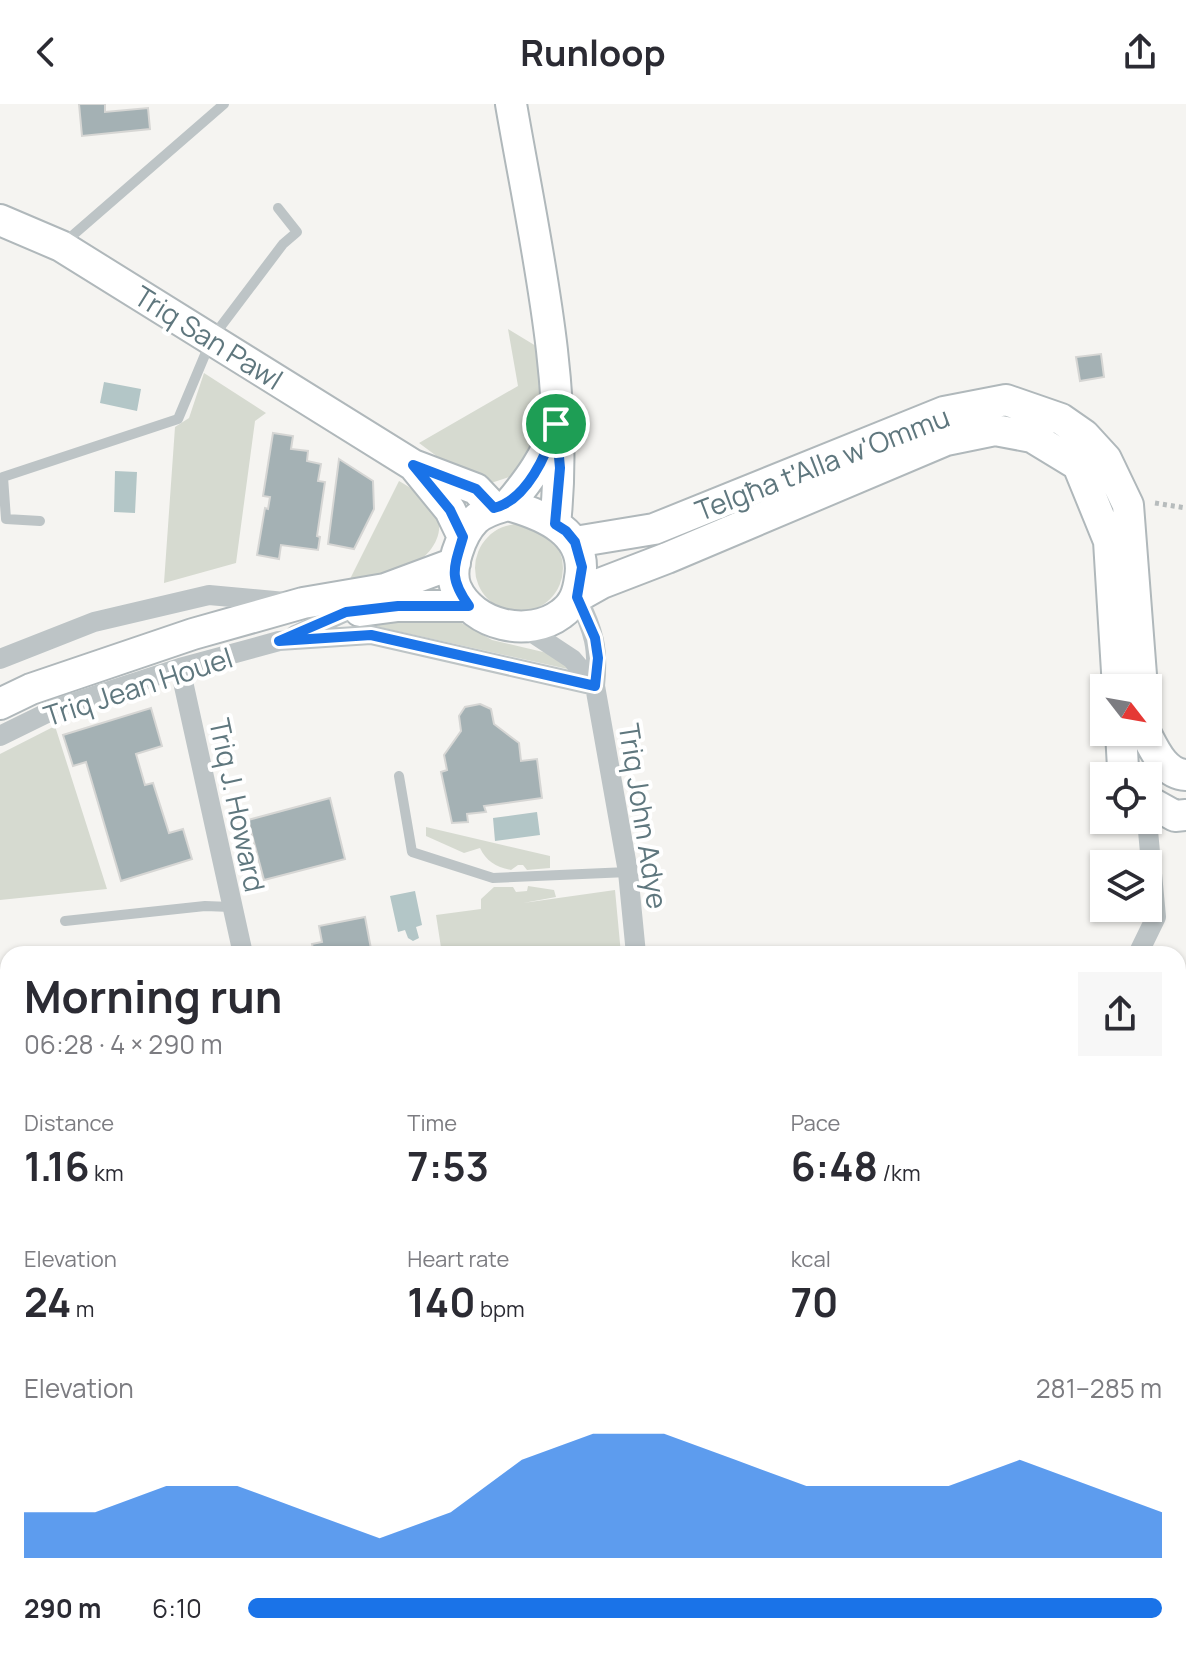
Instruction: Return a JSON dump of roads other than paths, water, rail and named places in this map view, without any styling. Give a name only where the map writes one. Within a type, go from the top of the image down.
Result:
[{"type":"main road","points":[[511,104],[546,306],[560,468],[565,533],[582,567],[577,597],[563,614],[547,622],[505,626],[469,606],[455,586],[459,550],[476,519],[501,507],[540,464],[550,446],[556,424]]},
{"type":"main road","name":"Triq San Pawl","points":[[0,220],[61,246],[413,465],[476,489],[501,507]]},
{"type":"main road","name":"Telgħa t'Alla w'Ommu","points":[[565,533],[654,529],[944,412],[1006,400],[1061,419],[1084,435],[1106,459],[1128,505],[1141,674]]},
{"type":"main road","name":"Telgħa t'Alla w'Ommu","points":[[577,597],[602,583],[946,440],[995,430],[1032,437],[1078,465],[1109,541],[1117,674]]},
{"type":"main road","name":"Triq San Pawl","points":[[413,465],[450,510],[459,550]]},
{"type":"main road","points":[[501,507],[531,511],[565,533]]},
{"type":"main road","name":"Triq Jean Houel","points":[[0,704],[31,689],[193,634],[303,603],[385,589],[459,550]]},
{"type":"main road","name":"Triq Jean Houel","points":[[193,634],[398,606],[469,606]]},
{"type":"main road","points":[[1152,746],[1160,760],[1179,775],[1186,775]]},
{"type":"main road","points":[[1162,809],[1175,816],[1186,815]]},
{"type":"street","name":"Triq Jean Houel","points":[[0,659],[94,622],[209,595],[303,603]]},
{"type":"street","name":"Triq John Adye","points":[[577,597],[595,638],[598,658],[595,686],[628,872],[635,946]]},
{"type":"street","name":"Triq Jean Houel","points":[[0,736],[57,708],[180,668],[279,641],[346,612]]},
{"type":"street","points":[[522,626],[572,659],[595,686]]},
{"type":"street","name":"Triq Jean Houel","points":[[279,641],[371,635],[595,686]]},
{"type":"street","name":"Triq J. Howard","points":[[180,668],[241,946]]},
{"type":"street","points":[[1142,946],[1156,917],[1148,834]]},
{"type":"lane","points":[[61,246],[224,104]]},
{"type":"lane","points":[[40,521],[6,519],[3,477],[178,419],[212,338],[283,244],[297,232],[278,208]]},
{"type":"lane","points":[[399,776],[412,852],[493,878],[628,872]]},
{"type":"lane","points":[[65,921],[205,906],[231,907]]}]
